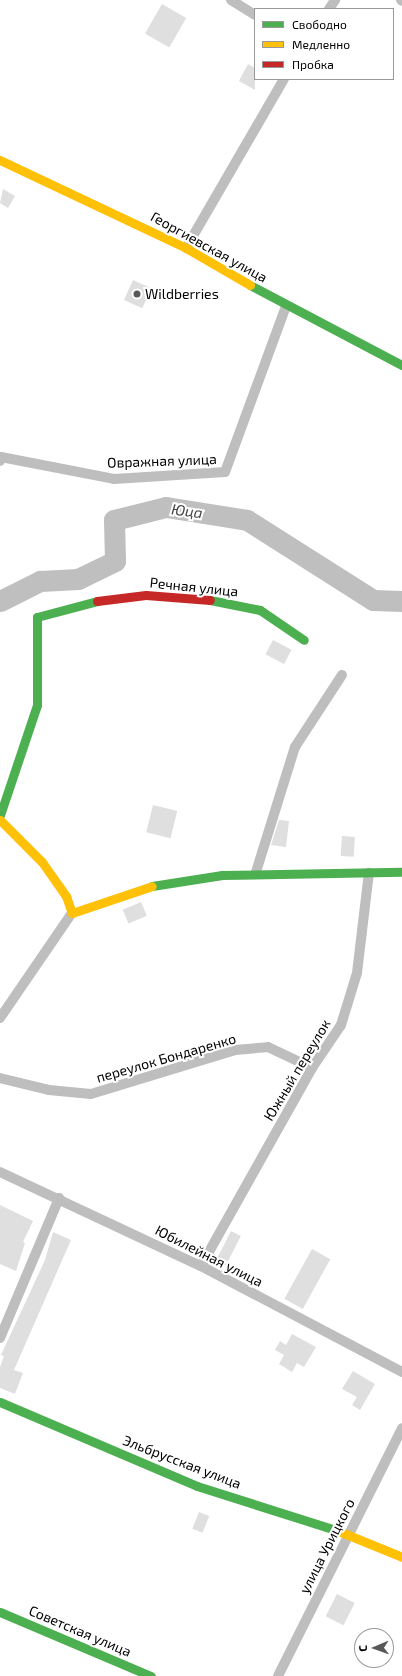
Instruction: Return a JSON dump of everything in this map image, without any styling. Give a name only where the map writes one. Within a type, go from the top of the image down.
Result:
[{"type":"street","points":[[232,0],[254,14]]},
{"type":"street","points":[[186,248],[283,80]]},
{"type":"street","name":"Георгиевская улица","points":[[0,160],[186,248],[286,306],[402,365]]},
{"type":"street","name":"Овражная улица","points":[[0,461],[1,457],[114,479],[225,472],[286,306]]},
{"type":"street","name":"Речная улица","points":[[0,815],[37,706],[38,617],[96,601],[146,595],[204,599],[260,610],[304,640]]},
{"type":"street","points":[[256,872],[295,747],[342,675]]},
{"type":"street","points":[[0,820],[42,862],[66,896],[72,913]]},
{"type":"street","points":[[0,1018],[72,913],[147,887],[256,872],[402,872]]},
{"type":"street","name":"Южный переулок","points":[[201,1266],[312,1068],[340,1025],[357,973],[369,873]]},
{"type":"street","name":"переулок Бондаренко","points":[[0,1078],[50,1090],[90,1094],[235,1050],[268,1047],[312,1068]]},
{"type":"street","name":"Юбилейная улица","points":[[0,1172],[59,1198],[201,1266],[402,1372]]},
{"type":"street","points":[[0,1338],[59,1198]]},
{"type":"street","name":"Эльбрусская улица","points":[[0,1402],[197,1486],[348,1534],[402,1557]]},
{"type":"street","name":"улица Урицкого","points":[[278,1676],[402,1428]]},
{"type":"street","name":"Советская улица","points":[[0,1612],[150,1676]]},
{"type":"building","points":[[162,4],[186,18],[169,47],[145,33]]},
{"type":"building","points":[[248,64],[254,67],[255,90],[239,81]]},
{"type":"building","points":[[3,189],[15,196],[8,208],[0,203]]},
{"type":"building","name":"Wildberries","points":[[133,280],[151,288],[142,308],[124,300]]},
{"type":"building","points":[[273,640],[292,650],[284,664],[265,654]]},
{"type":"building","points":[[153,805],[177,811],[170,838],[146,832]]},
{"type":"building","points":[[279,820],[289,821],[286,847],[271,845]]},
{"type":"building","points":[[342,836],[355,837],[354,857],[341,856]]},
{"type":"building","points":[[141,902],[147,916],[128,924],[123,910]]},
{"type":"building","points":[[0,1205],[33,1221],[23,1242],[25,1243],[16,1271],[0,1264]]},
{"type":"building","points":[[231,1231],[241,1236],[226,1265],[216,1260]]},
{"type":"building","points":[[53,1232],[71,1240],[14,1370],[23,1373],[15,1394],[0,1388],[0,1367],[4,1356],[1,1355],[45,1260]]},
{"type":"building","points":[[312,1249],[330,1259],[303,1309],[284,1299]]},
{"type":"building","points":[[292,1334],[316,1347],[304,1367],[297,1363],[292,1372],[279,1364],[284,1355],[275,1350],[280,1341],[286,1345]]},
{"type":"building","points":[[353,1371],[375,1384],[360,1410],[352,1405],[357,1397],[342,1389]]},
{"type":"building","points":[[199,1512],[209,1516],[202,1533],[192,1529]]},
{"type":"building","points":[[337,1594],[355,1603],[343,1625],[326,1616]]},
{"type":"waterway","name":"Юца","points":[[0,601],[40,581],[78,579],[115,561],[114,520],[166,507],[247,520],[373,600],[402,601]]},
{"type":"traffic: fast","points":[[250,285],[402,365]]},
{"type":"traffic: fast","points":[[210,600],[260,610],[304,640]]},
{"type":"traffic: fast","points":[[0,815],[37,705],[37,617],[97,601]]},
{"type":"traffic: fast","points":[[152,886],[222,875],[402,872]]},
{"type":"traffic: fast","points":[[0,1402],[197,1486],[336,1530]]},
{"type":"traffic: fast","points":[[0,1612],[151,1676]]},
{"type":"traffic: slow","points":[[0,160],[186,248],[250,285]]},
{"type":"traffic: slow","points":[[0,820],[42,862],[66,896],[72,913],[152,886]]},
{"type":"traffic: slow","points":[[336,1530],[402,1557]]},
{"type":"traffic: jam","points":[[97,601],[146,595],[210,600]]},
{"type":"place","name":"Wildberries","points":[[137,294]]}]
